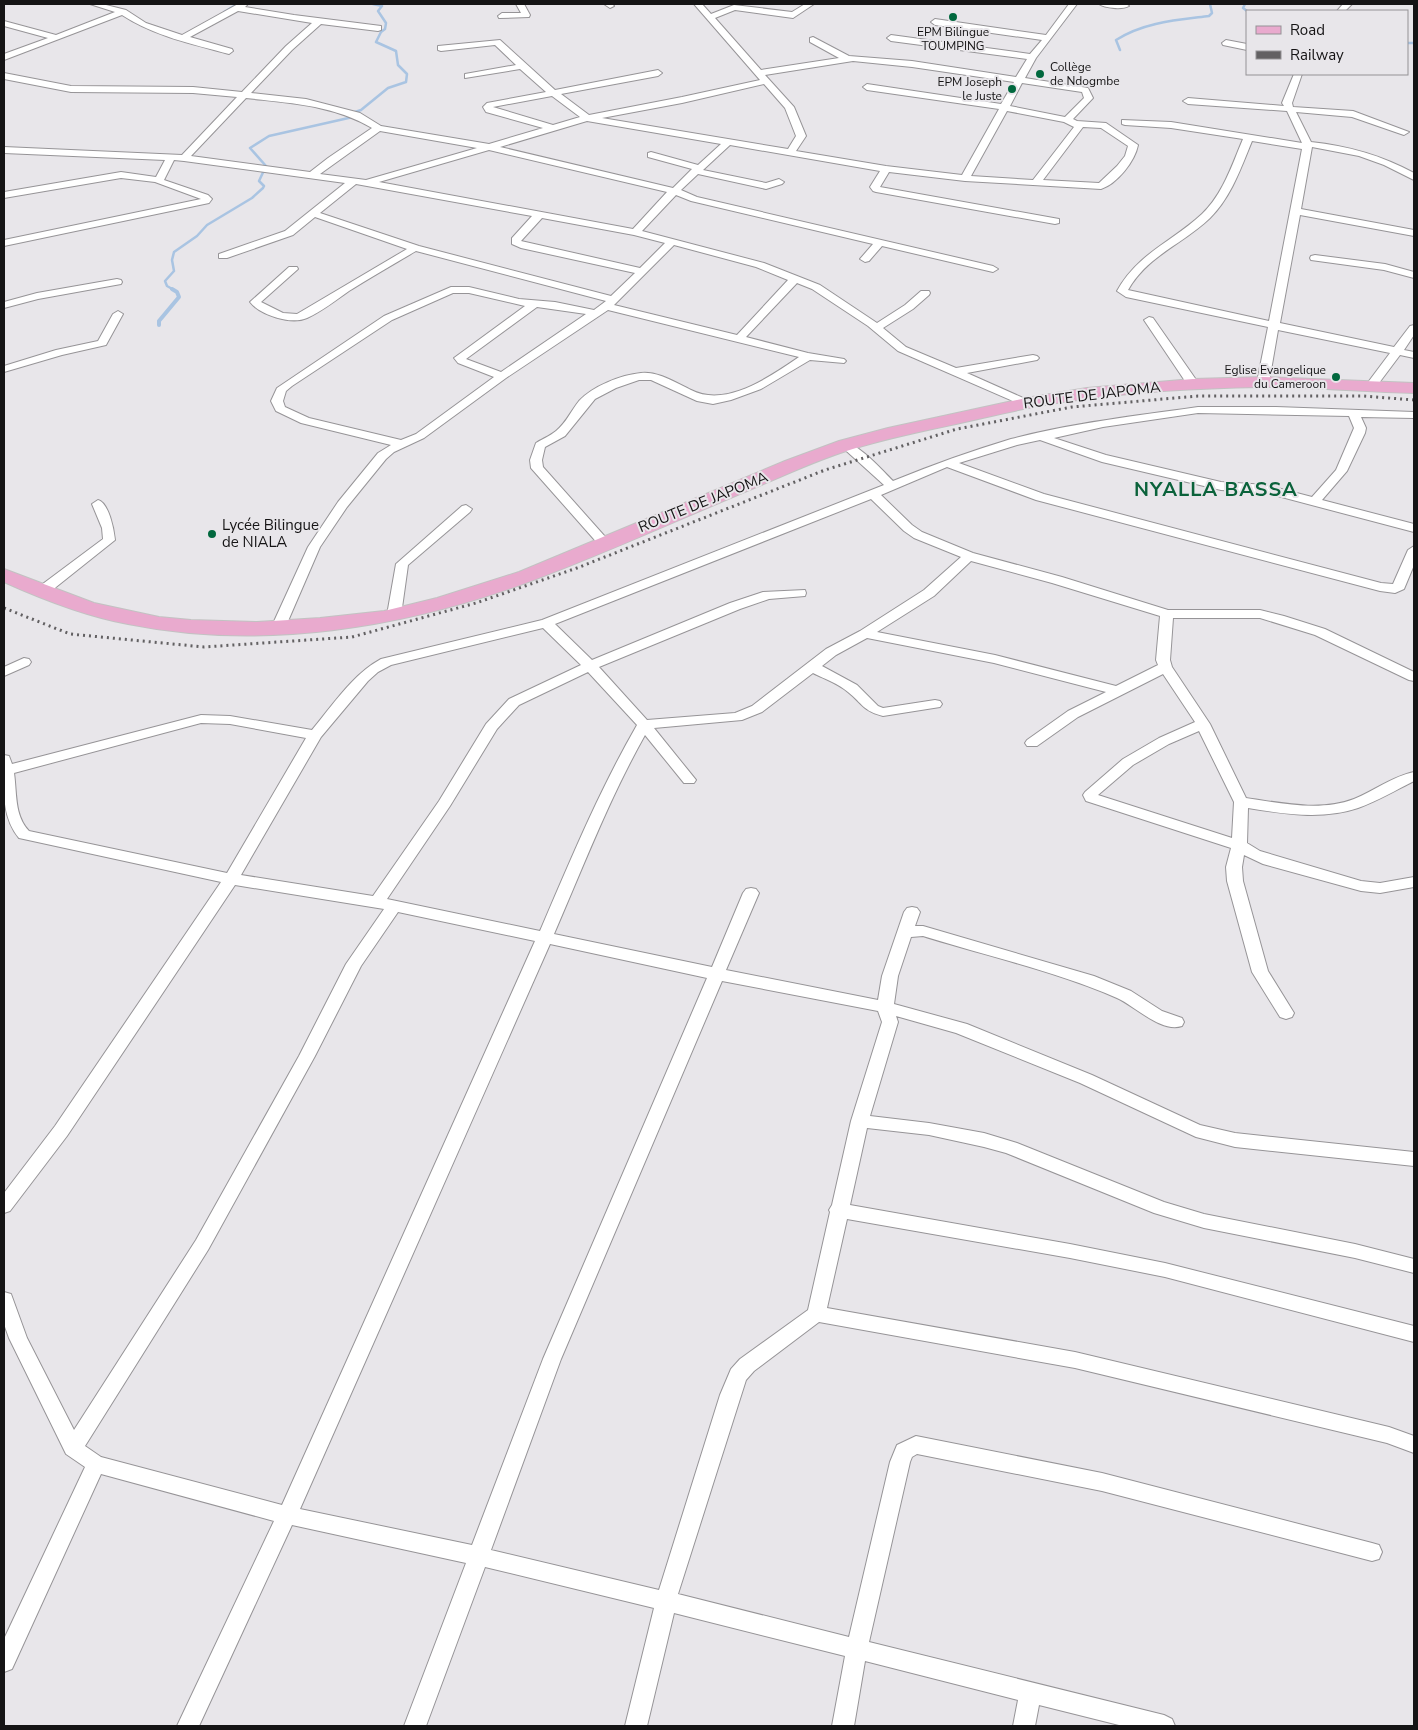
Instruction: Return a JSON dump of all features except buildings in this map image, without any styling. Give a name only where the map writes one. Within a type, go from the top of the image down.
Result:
[{"type":"main road","name":"ROUTE DE JAPOMA","points":[[4,575],[40,592],[100,612],[158,622],[213,628],[278,628],[323,625],[394,615],[526,576],[792,465],[846,446],[894,432],[1026,402],[1086,393],[1193,384],[1263,382],[1414,388]]},
{"type":"street","points":[[94,4],[123,12],[143,25],[229,51]]},
{"type":"street","points":[[502,16],[526,15],[520,4]]},
{"type":"street","points":[[698,4],[789,107],[801,136],[790,152]]},
{"type":"street","points":[[709,18],[732,7],[769,7],[779,14],[793,15],[810,4]]},
{"type":"street","points":[[965,178],[1032,57],[1073,4]]},
{"type":"street","points":[[1103,4],[1124,6]]},
{"type":"street","points":[[1333,4],[1344,7]]},
{"type":"street","points":[[182,38],[240,6],[319,21],[378,28]]},
{"type":"street","points":[[4,57],[123,12]]},
{"type":"street","points":[[184,158],[242,95],[319,21]]},
{"type":"street","points":[[935,22],[1048,38]]},
{"type":"street","points":[[4,23],[57,38]]},
{"type":"street","points":[[891,38],[1032,57]]},
{"type":"street","points":[[813,40],[846,58]]},
{"type":"street","points":[[441,48],[497,42],[553,93],[587,118],[886,169],[965,178],[1101,186],[1113,176],[1133,153],[1133,145],[1102,125],[1078,124],[1003,107],[866,87]]},
{"type":"street","points":[[1226,43],[1246,47]]},
{"type":"street","points":[[758,73],[846,58],[912,64],[1085,90],[1089,98],[1067,120]]},
{"type":"street","points":[[468,76],[523,66]]},
{"type":"street","points":[[554,128],[489,110],[488,107],[490,104],[658,73]]},
{"type":"street","points":[[1263,382],[1307,145],[1288,109],[1287,103],[1298,75]]},
{"type":"street","points":[[4,76],[71,89],[135,91],[175,89],[242,95],[331,107],[357,115],[378,128],[489,147],[675,191],[694,200],[993,269]]},
{"type":"street","points":[[366,183],[587,118],[682,100],[765,81]]},
{"type":"street","points":[[1188,101],[1353,114],[1404,132]]},
{"type":"street","points":[[1125,122],[1171,124],[1248,138],[1345,148],[1391,163],[1414,177]]},
{"type":"street","points":[[1036,183],[1079,127],[1078,124]]},
{"type":"street","points":[[314,175],[331,160],[378,128]]},
{"type":"street","points":[[1248,138],[1223,196],[1206,215],[1159,250],[1130,276],[1122,291],[1126,294],[1414,355]]},
{"type":"street","points":[[635,232],[658,206],[728,142]]},
{"type":"street","points":[[4,150],[184,158],[366,183],[635,232],[760,265],[816,287],[876,328],[902,349],[1026,402]]},
{"type":"street","points":[[651,155],[697,170],[766,186],[779,182]]},
{"type":"street","points":[[159,180],[171,157]]},
{"type":"street","points":[[886,169],[875,187],[876,189],[1055,221]]},
{"type":"street","points":[[4,195],[121,175],[159,180],[162,183],[207,199],[206,201],[4,242]]},
{"type":"street","points":[[223,256],[283,236],[354,182]]},
{"type":"street","points":[[1296,211],[1414,233]]},
{"type":"street","points":[[314,214],[414,248],[609,303],[808,356],[840,361]]},
{"type":"street","points":[[540,214],[516,242],[521,245],[641,271]]},
{"type":"street","points":[[278,628],[314,547],[342,505],[382,456],[432,428],[502,376],[609,303],[672,242]]},
{"type":"street","points":[[865,259],[879,243]]},
{"type":"street","points":[[292,269],[256,300],[257,304],[284,317],[297,318],[304,316],[356,282],[414,248]]},
{"type":"street","points":[[1315,258],[1385,267],[1414,275]]},
{"type":"street","points":[[740,338],[795,280]]},
{"type":"street","points":[[4,305],[37,296],[117,282]]},
{"type":"street","points":[[402,444],[297,418],[280,410],[277,401],[281,390],[388,318],[451,290],[469,290],[514,301],[595,313]]},
{"type":"street","points":[[876,328],[909,307],[925,294]]},
{"type":"street","points":[[502,376],[462,361],[460,358],[535,303]]},
{"type":"street","points":[[4,369],[60,352],[102,343],[118,314]]},
{"type":"street","points":[[1149,320],[1193,384]]},
{"type":"street","points":[[1372,385],[1414,328]]},
{"type":"street","points":[[604,543],[536,468],[540,445],[562,432],[586,400],[621,383],[642,376],[657,379],[701,398],[723,398],[762,384],[787,371],[808,356]]},
{"type":"street","points":[[954,372],[1033,358]]},
{"type":"street","points":[[4,1206],[61,1131],[232,879],[315,734],[373,669],[386,662],[546,623],[892,487],[947,463],[997,447],[1041,436],[1103,424],[1198,410],[1353,412],[1414,415]]},
{"type":"street","points":[[1314,502],[1341,471],[1359,433],[1360,428],[1353,412]]},
{"type":"street","points":[[1041,436],[1102,458],[1221,486],[1266,489],[1414,528]]},
{"type":"street","points":[[846,446],[876,470],[892,487]]},
{"type":"street","points":[[947,463],[1040,497],[1389,589],[1395,589],[1400,586],[1414,550]]},
{"type":"street","points":[[873,494],[913,532],[969,556],[1057,580],[1167,614],[1260,614],[1279,619],[1320,632],[1414,676]]},
{"type":"street","points":[[40,592],[109,540],[108,528],[98,504]]},
{"type":"street","points":[[394,615],[402,564],[466,509]]},
{"type":"street","points":[[644,725],[737,717],[757,709],[831,652],[865,634],[928,593],[969,556]]},
{"type":"street","points":[[72,1448],[202,1245],[307,1056],[386,904],[445,802],[497,718],[514,702],[590,666],[754,599],[778,593],[800,593]]},
{"type":"street","points":[[1167,614],[1163,660],[1165,667],[1203,724],[1241,802],[1240,845],[1234,867],[1235,881],[1260,972],[1286,1013]]},
{"type":"street","points":[[546,623],[590,666],[644,725],[688,780]]},
{"type":"street","points":[[865,634],[995,659],[1118,691]]},
{"type":"street","points":[[4,672],[24,662]]},
{"type":"street","points":[[813,667],[852,688],[876,711],[883,712],[935,704]]},
{"type":"street","points":[[1032,742],[1068,716],[1165,667]]},
{"type":"street","points":[[315,734],[230,720],[201,719],[5,767],[11,813],[17,830],[24,835],[232,879],[386,904],[717,974],[885,1007],[979,1034],[1211,1135],[1235,1140],[1414,1159]]},
{"type":"street","points":[[1203,724],[1164,741],[1128,762],[1090,795],[1091,798],[1240,845],[1255,855],[1268,860],[1361,886],[1380,888],[1414,882]]},
{"type":"street","points":[[188,1726],[287,1515],[545,937],[596,816],[621,765],[644,725]]},
{"type":"street","points":[[1241,802],[1296,810],[1351,806],[1414,776]]},
{"type":"street","points":[[415,1726],[552,1359],[751,893]]},
{"type":"street","points":[[636,1726],[666,1601],[730,1395],[738,1375],[747,1364],[816,1314],[838,1210],[860,1122],[890,1022],[885,1007],[890,976],[912,912]]},
{"type":"street","points":[[905,932],[923,931],[1080,978],[1125,994],[1156,1015],[1176,1022]]},
{"type":"street","points":[[860,1122],[930,1129],[984,1140],[1011,1148],[1160,1208],[1204,1221],[1354,1250],[1414,1266]]},
{"type":"street","points":[[838,1210],[1070,1251],[1165,1270],[1414,1334]]},
{"type":"street","points":[[4,1299],[18,1338],[72,1448],[96,1464],[287,1515],[478,1556],[666,1601],[1164,1726]]},
{"type":"street","points":[[816,1314],[1075,1360],[1370,1431],[1414,1445]]},
{"type":"street","points":[[843,1726],[858,1649],[900,1462],[904,1451],[916,1445],[1102,1482],[1372,1552]]},
{"type":"street","points":[[4,1662],[96,1464]]},
{"type":"street","points":[[1024,1726],[1030,1692]]},
{"type":"waterway","points":[[174,290],[167,286],[165,281],[174,271],[172,260],[174,252],[197,236],[207,225],[252,198],[263,188],[264,186],[259,181],[266,166],[250,148],[269,136],[353,117],[352,113],[361,110],[388,88],[406,82],[407,74],[398,65],[396,51],[376,42],[381,32],[385,29],[386,23],[378,11],[382,6],[373,4]]},
{"type":"waterway","points":[[1120,50],[1116,40],[1127,34],[1161,23],[1209,16],[1212,13],[1210,4]]},
{"type":"waterway","points":[[1245,4],[1243,8],[1246,10]]},
{"type":"waterway","points":[[224,12],[234,6]]},
{"type":"waterway","points":[[1408,43],[1414,43]]},
{"type":"waterway","points":[[159,325],[159,321],[179,297],[177,292],[172,289]]},
{"type":"railway","points":[[4,608],[70,634],[204,647],[352,637],[476,603],[577,568],[825,470],[957,429],[1072,407],[1198,396],[1363,396],[1414,400]]},
{"type":"place","name":"EPM Bilingue TOUMPING","points":[[953,17]]},
{"type":"place","name":"Collège de Ndogmbe","points":[[1040,74]]},
{"type":"place","name":"EPM Joseph le Juste","points":[[1012,89]]},
{"type":"place","name":"Eglise Evangelique du Cameroon","points":[[1336,377]]},
{"type":"place","name":"Lycée Bilingue de NIALA","points":[[212,534]]},
{"type":"district","name":"NYALLA BASSA","points":[[1216,489]]}]
